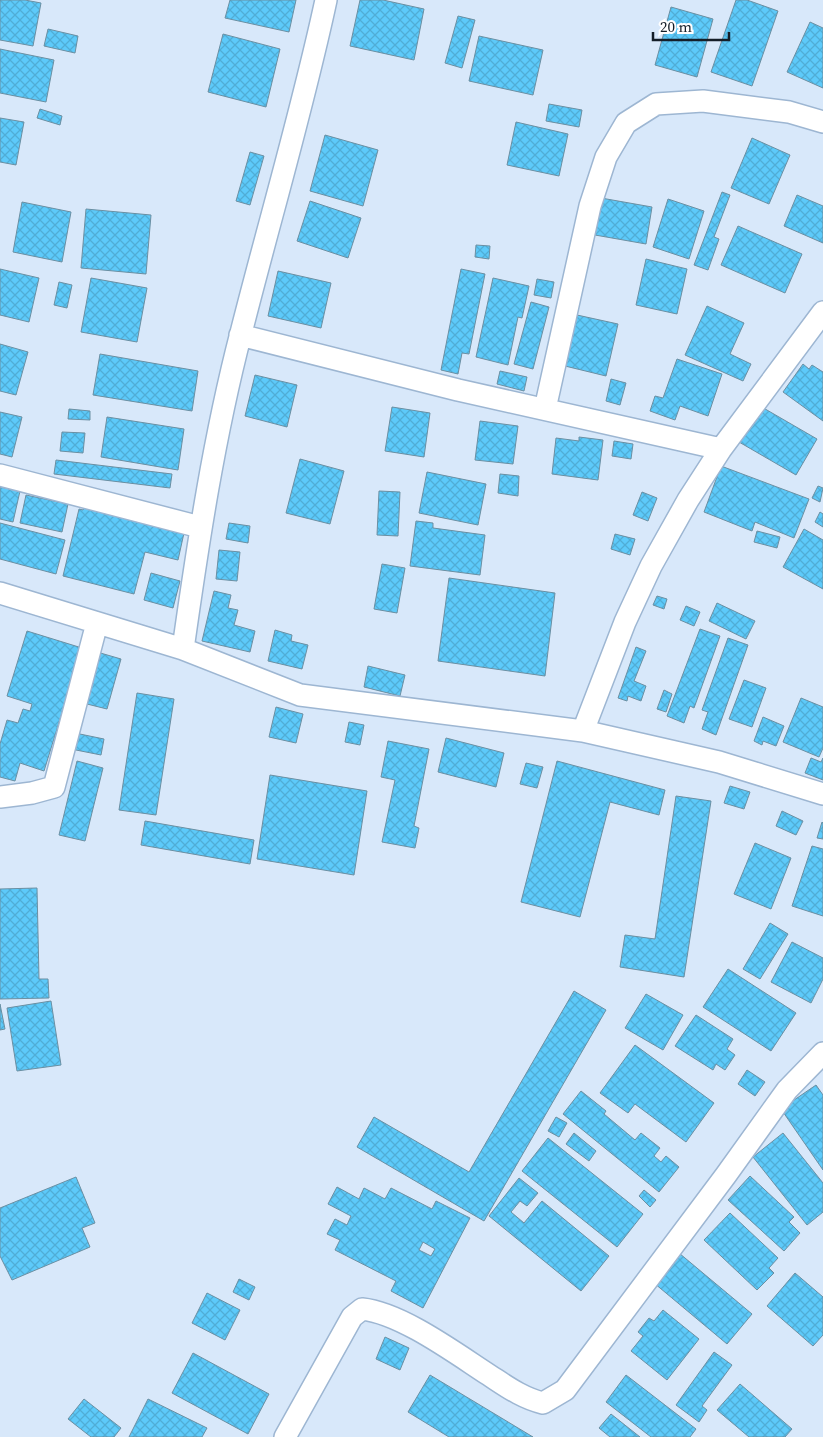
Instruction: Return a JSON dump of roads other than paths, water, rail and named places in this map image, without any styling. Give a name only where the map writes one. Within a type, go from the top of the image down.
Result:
[{"type":"street","points":[[183,649],[200,527],[240,335],[307,86],[326,0]]},
{"type":"street","points":[[545,409],[590,206],[606,157],[626,123],[656,104],[703,102],[788,112],[823,122]]},
{"type":"street","points":[[583,731],[604,672],[651,566],[688,500],[721,449],[821,317]]},
{"type":"street","points":[[240,335],[545,409],[721,449]]},
{"type":"street","points":[[0,475],[200,527]]},
{"type":"street","points":[[0,593],[183,649],[300,695],[583,731],[719,762],[823,794]]},
{"type":"street","points":[[0,797],[32,793],[54,787],[97,623]]},
{"type":"street","points":[[285,1437],[352,1317],[362,1309],[386,1315],[445,1346],[520,1396],[543,1403],[554,1398],[564,1390],[726,1175],[786,1090],[823,1053]]}]
